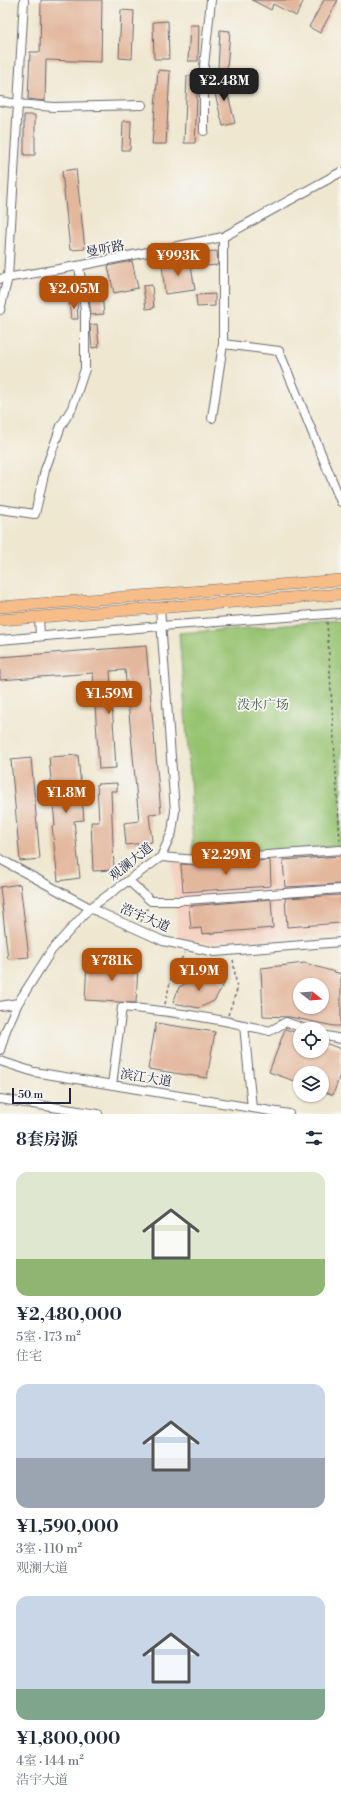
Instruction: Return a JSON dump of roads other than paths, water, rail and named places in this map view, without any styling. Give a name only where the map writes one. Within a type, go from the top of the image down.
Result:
[{"type":"highway","points":[[0,607],[341,580]]},
{"type":"highway","points":[[0,620],[341,594]]},
{"type":"highway","points":[[326,596],[341,599]]},
{"type":"street","points":[[0,310],[4,278],[24,0]]},
{"type":"street","points":[[204,131],[204,66],[210,0]]},
{"type":"street","points":[[0,101],[54,107],[142,105]]},
{"type":"street","name":"曼听路","points":[[4,278],[80,266],[223,237],[341,172]]},
{"type":"street","points":[[212,418],[223,344],[223,237]]},
{"type":"street","points":[[0,509],[34,514],[45,470],[53,448],[79,390],[85,369],[86,352],[85,310],[80,266]]},
{"type":"street","points":[[223,344],[279,351],[341,502]]},
{"type":"street","name":"观澜大道","points":[[0,1050],[6,1030],[18,1003],[51,951],[90,908],[161,857],[172,832],[175,811],[160,608]]},
{"type":"street","points":[[0,640],[161,626],[341,613]]},
{"type":"street","points":[[39,617],[40,636]]},
{"type":"street","points":[[161,857],[196,860],[341,848]]},
{"type":"street","name":"浩宇大道","points":[[0,859],[90,908],[163,941],[215,952],[341,942]]},
{"type":"street","points":[[129,880],[151,901],[183,901],[341,889]]},
{"type":"street","points":[[0,1006],[18,1003]]},
{"type":"street","points":[[112,1085],[122,1007],[164,1010],[226,1021],[270,1031],[286,1022],[293,1025]]},
{"type":"street","points":[[244,1025],[252,1108]]},
{"type":"street","points":[[329,1036],[341,1039]]},
{"type":"street","name":"滨江大道","points":[[0,1061],[34,1072],[289,1114]]},
{"type":"street","points":[[0,1099],[98,1114]]},
{"type":"park label","name":"泼水广场","points":[[263,705]]}]
